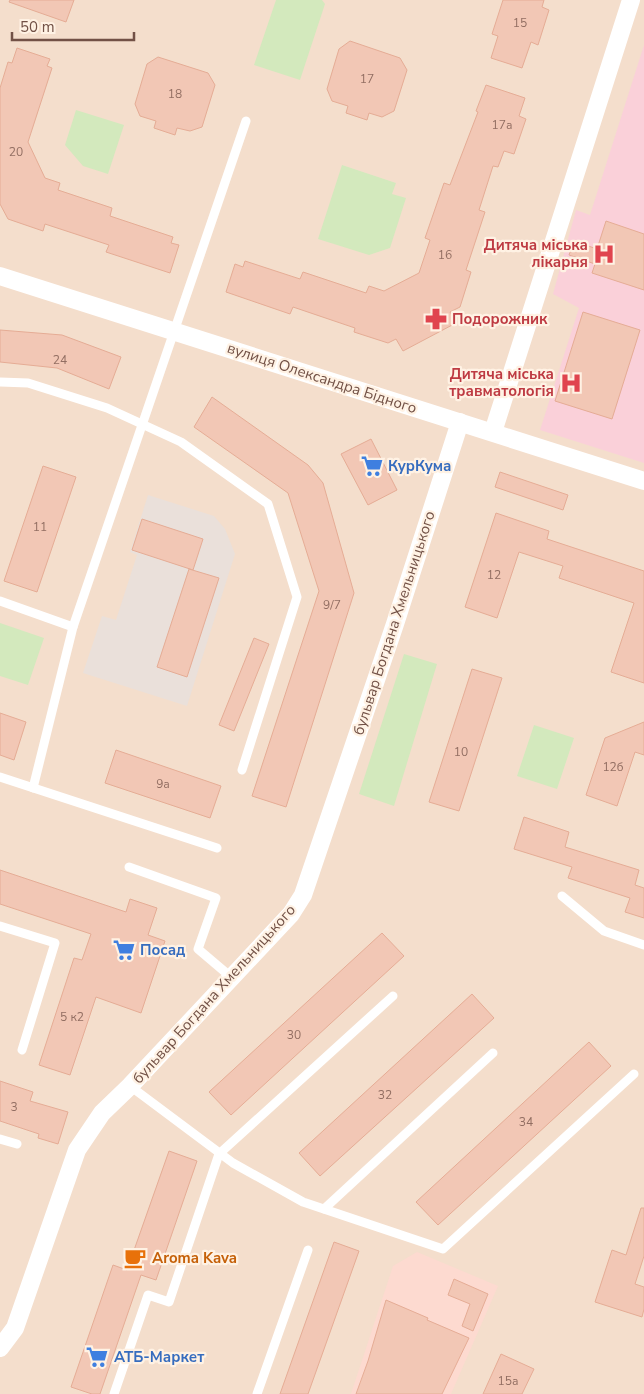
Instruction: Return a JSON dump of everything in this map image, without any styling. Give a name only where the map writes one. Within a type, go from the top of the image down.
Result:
[{"type":"street","points":[[493,432],[631,0]]},
{"type":"street","name":"вулиця Олександра Бідного","points":[[0,276],[644,480]]},
{"type":"street","name":"бульвар Богдана Хмельницького","points":[[0,1348],[15,1328],[77,1150],[102,1113],[130,1086],[291,914],[303,895],[395,624],[460,422]]},
{"type":"lane","points":[[33,788],[73,627],[246,121]]},
{"type":"lane","points":[[0,382],[28,383],[107,408],[181,442],[268,504],[297,597],[242,770]]},
{"type":"lane","points":[[0,601],[73,627]]},
{"type":"lane","points":[[0,777],[217,848]]},
{"type":"lane","points":[[129,868],[216,898],[198,949],[231,978]]},
{"type":"lane","points":[[562,896],[604,930],[644,945]]},
{"type":"lane","points":[[0,926],[55,943],[22,1050]]},
{"type":"lane","points":[[114,1394],[148,1294],[169,1302],[219,1154],[393,996]]},
{"type":"lane","points":[[324,1209],[493,1053]]},
{"type":"lane","points":[[130,1086],[233,1164],[303,1202],[443,1249],[634,1074]]},
{"type":"lane","points":[[0,1138],[17,1144]]},
{"type":"lane","points":[[257,1394],[308,1250]]},
{"type":"shaded area","points":[[0,0],[644,0],[644,1394],[0,1394]]},
{"type":"shaded area","name":"Дитяча міська лікарня","points":[[644,45],[644,463],[540,430],[579,308],[553,294],[576,210],[590,215]]},
{"type":"shaded area","points":[[148,495],[214,516],[225,529],[235,554],[187,706],[83,673],[102,616],[116,620],[137,555],[130,552]]},
{"type":"shaded area","points":[[417,1252],[498,1286],[451,1394],[351,1394],[393,1266]]},
{"type":"green space","points":[[276,0],[322,0],[325,4],[300,80],[254,65]]},
{"type":"green space","points":[[76,110],[124,125],[108,174],[83,166],[65,145]]},
{"type":"green space","points":[[342,165],[396,183],[392,194],[406,198],[390,248],[369,255],[318,239]]},
{"type":"green space","points":[[0,623],[44,638],[28,685],[0,676]]},
{"type":"green space","points":[[404,654],[437,664],[394,806],[359,794]]},
{"type":"green space","points":[[534,725],[574,738],[557,789],[517,776]]},
{"type":"building","points":[[10,0],[74,0],[66,22],[9,2]]},
{"type":"building","points":[[503,0],[544,0],[542,7],[549,10],[538,45],[531,42],[522,68],[491,58],[498,36],[492,34]]},
{"type":"building","points":[[350,41],[400,58],[407,70],[394,111],[382,117],[369,113],[367,120],[346,113],[348,106],[332,101],[327,89],[339,49]]},
{"type":"building","points":[[17,48],[50,59],[47,66],[52,68],[28,142],[45,178],[60,183],[58,190],[112,208],[110,216],[173,237],[171,243],[179,245],[170,273],[106,252],[109,245],[45,224],[43,231],[8,219],[0,204],[0,88],[8,62],[12,63]]},
{"type":"building","points":[[158,57],[208,73],[215,85],[202,127],[190,131],[177,128],[175,135],[154,128],[156,121],[140,116],[135,104],[147,64]]},
{"type":"building","points":[[486,85],[525,98],[519,116],[526,119],[514,154],[504,151],[498,167],[493,166],[479,210],[485,212],[466,270],[471,272],[460,307],[450,312],[456,323],[403,351],[396,339],[388,343],[354,332],[355,328],[293,307],[290,314],[226,292],[235,264],[243,267],[245,261],[300,279],[303,272],[366,293],[369,286],[384,291],[419,273],[430,240],[425,238],[444,183],[450,185],[478,112],[476,111]]},
{"type":"building","points":[[606,221],[644,234],[644,290],[592,273],[595,264],[569,255],[574,241],[597,249]]},
{"type":"building","points":[[583,312],[640,330],[612,419],[555,401]]},
{"type":"building","points":[[0,330],[62,335],[121,357],[109,389],[57,368],[0,362]]},
{"type":"building","points":[[212,397],[308,465],[323,483],[354,593],[286,807],[252,796],[319,591],[288,493],[194,427]]},
{"type":"building","points":[[371,439],[397,490],[368,505],[341,454]]},
{"type":"building","points":[[43,466],[76,477],[37,592],[4,581]]},
{"type":"building","points":[[500,472],[568,495],[563,510],[495,487]]},
{"type":"building","points":[[496,513],[549,531],[547,539],[644,571],[644,683],[611,672],[634,603],[559,578],[563,566],[519,552],[497,618],[465,607]]},
{"type":"building","points":[[142,519],[203,539],[193,570],[132,550]]},
{"type":"building","points":[[189,569],[219,578],[187,677],[157,667]]},
{"type":"building","points":[[254,638],[269,644],[234,731],[219,725]]},
{"type":"building","points":[[472,669],[502,678],[459,811],[429,802]]},
{"type":"building","points":[[0,713],[26,722],[14,760],[0,755]]},
{"type":"building","points":[[644,722],[644,755],[635,752],[617,806],[586,795],[605,738]]},
{"type":"building","points":[[116,750],[221,786],[210,818],[105,783]]},
{"type":"building","points":[[524,817],[569,832],[565,847],[639,870],[635,885],[644,888],[644,918],[625,912],[630,898],[568,878],[572,867],[514,849]]},
{"type":"building","points":[[0,870],[126,912],[130,899],[157,908],[148,935],[165,941],[141,1013],[96,997],[70,1075],[39,1065],[74,958],[82,960],[91,934],[0,904]]},
{"type":"building","points":[[382,933],[404,956],[231,1115],[209,1092]]},
{"type":"building","points":[[472,994],[494,1018],[320,1176],[299,1153]]},
{"type":"building","points":[[589,1042],[611,1066],[438,1225],[416,1202]]},
{"type":"building","points":[[0,1081],[33,1092],[30,1101],[68,1112],[58,1144],[38,1138],[39,1134],[0,1121]]},
{"type":"building","points":[[169,1151],[197,1161],[156,1280],[141,1275],[100,1394],[92,1394],[71,1387],[113,1265],[127,1270]]},
{"type":"building","points":[[641,1208],[644,1208],[644,1256],[635,1284],[644,1287],[642,1317],[595,1302],[612,1250],[626,1255]]},
{"type":"building","points":[[334,1242],[359,1251],[308,1394],[280,1394]]},
{"type":"building","points":[[454,1279],[488,1294],[473,1331],[462,1326],[470,1304],[448,1295]]},
{"type":"building","points":[[386,1300],[469,1338],[442,1394],[356,1394]]},
{"type":"building","points":[[501,1354],[534,1369],[522,1394],[483,1394]]},
{"type":"place","name":"Дитяча міська лікарня","points":[[604,254]]},
{"type":"place","name":"Подорожник","points":[[436,319]]},
{"type":"place","name":"Дитяча міська травматологія","points":[[571,383]]},
{"type":"place","name":"КурКума","points":[[372,466]]},
{"type":"place","name":"Посад","points":[[124,950]]},
{"type":"place","name":"Aroma Kava","points":[[135,1258]]},
{"type":"place","name":"АТБ-Маркет","points":[[97,1357]]}]
